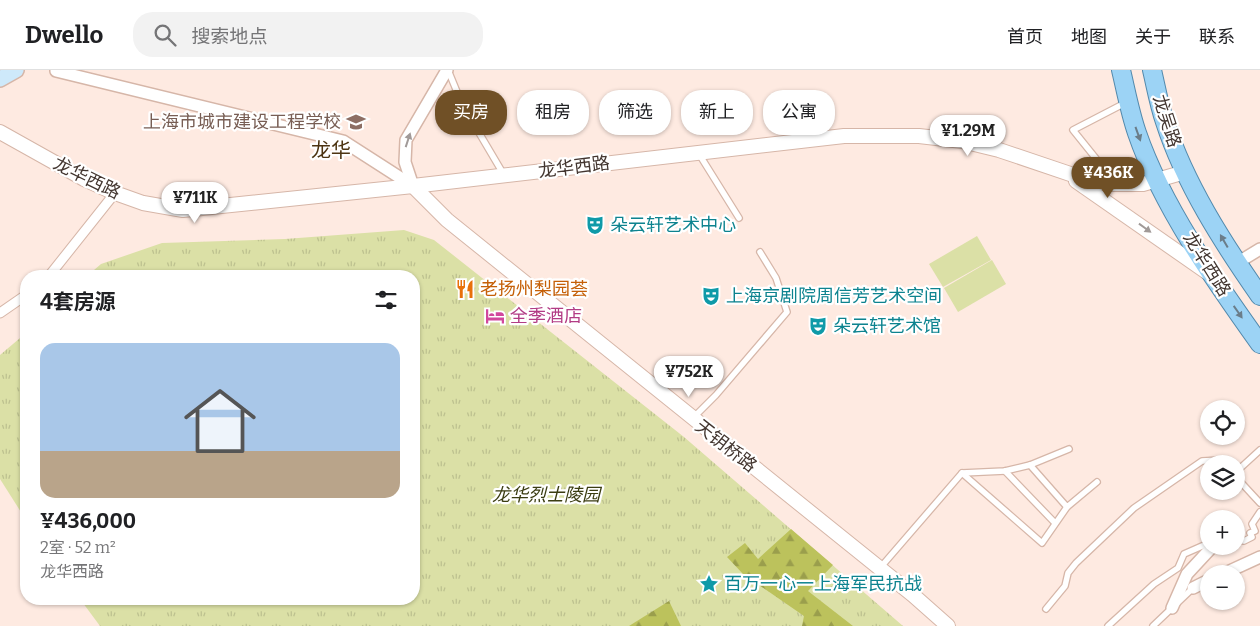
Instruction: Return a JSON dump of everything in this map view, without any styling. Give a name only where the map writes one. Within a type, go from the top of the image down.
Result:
[{"type":"main road","points":[[0,79],[16,70]]},
{"type":"main road","name":"龙吴路","points":[[1121,70],[1137,133],[1159,181]]},
{"type":"main road","name":"龙吴路","points":[[1152,70],[1165,122],[1185,172]]},
{"type":"main road","name":"龙华西路","points":[[1185,172],[1237,263],[1260,296]]},
{"type":"main road","name":"龙华西路","points":[[1159,181],[1212,276],[1260,344]]},
{"type":"street","points":[[413,186],[405,162],[406,140],[447,70]]},
{"type":"street","points":[[56,71],[343,141],[413,186]]},
{"type":"street","name":"龙华西路","points":[[0,132],[84,179],[114,193],[143,204],[168,209],[189,210],[844,136],[920,136],[962,141],[999,150],[1107,184],[1127,186],[1159,181],[1185,172]]},
{"type":"street","points":[[1061,171],[1107,201],[1212,276]]},
{"type":"street","name":"天钥桥路","points":[[413,186],[447,220],[692,419],[880,568],[948,626]]},
{"type":"street","points":[[54,270],[114,193]]},
{"type":"street","points":[[1237,263],[1260,248]]},
{"type":"street","points":[[0,314],[20,299]]},
{"type":"street","points":[[1172,608],[1187,574],[1204,555]]},
{"type":"street","points":[[1243,565],[1260,557]]},
{"type":"street","points":[[1193,588],[1200,584]]},
{"type":"lane","points":[[447,70],[462,104],[504,175]]},
{"type":"lane","points":[[1127,186],[1106,171],[1073,130],[1129,101]]},
{"type":"lane","points":[[698,152],[739,218]]},
{"type":"lane","points":[[692,419],[716,394],[786,312],[776,278],[760,252]]},
{"type":"lane","points":[[880,568],[962,472],[1005,471],[1030,464],[1069,449]]},
{"type":"lane","points":[[1245,464],[1260,450]]},
{"type":"lane","points":[[1046,609],[1066,586],[1068,574],[1076,563],[1134,508],[1200,461]]},
{"type":"lane","points":[[1030,464],[1067,507]]},
{"type":"lane","points":[[1005,471],[1055,523]]},
{"type":"lane","points":[[962,472],[1042,543],[1067,507],[1097,482]]},
{"type":"lane","points":[[1245,487],[1260,503]]},
{"type":"lane","points":[[1245,540],[1252,537],[1250,533],[1255,531],[1252,524],[1260,512]]},
{"type":"lane","points":[[1108,626],[1154,584],[1178,568],[1184,554],[1200,547]]},
{"type":"lane","points":[[1153,626],[1193,588]]},
{"type":"green space","name":"龙华烈士陵园","points":[[404,230],[434,240],[684,437],[903,626],[100,626],[84,605],[420,605],[420,270],[94,270],[101,264],[162,243],[285,239]]},
{"type":"green space","points":[[977,236],[991,260],[943,287],[929,264]]},
{"type":"green space","points":[[992,260],[1006,284],[958,312],[944,288]]},
{"type":"green space","points":[[20,338],[20,511],[0,479],[0,355]]},
{"type":"green space","points":[[791,529],[833,565],[808,591],[853,626],[802,626],[804,616],[743,574],[727,557],[745,543],[758,559]]},
{"type":"green space","points":[[669,601],[681,626],[629,626]]},
{"type":"place","name":"上海市城市建设工程学校","points":[[356,122]]},
{"type":"place","name":"朵云轩艺术中心","points":[[595,225]]},
{"type":"place","name":"老扬州梨园荟","points":[[465,289]]},
{"type":"place","name":"上海京剧院周信芳艺术空间","points":[[711,296]]},
{"type":"place","name":"全季酒店","points":[[495,316]]},
{"type":"place","name":"朵云轩艺术馆","points":[[818,326]]},
{"type":"place","name":"百万一心一上海军民抗战","points":[[709,584]]},
{"type":"district","name":"龙华","points":[[331,150]]}]
